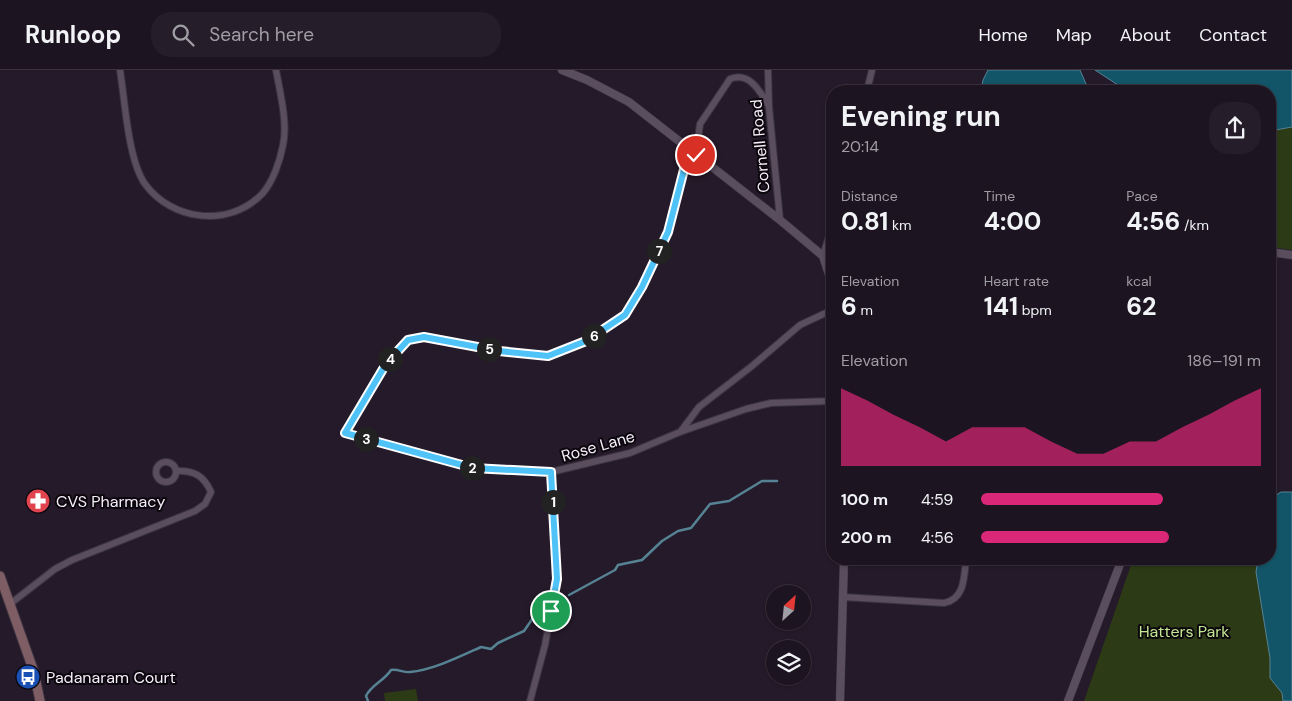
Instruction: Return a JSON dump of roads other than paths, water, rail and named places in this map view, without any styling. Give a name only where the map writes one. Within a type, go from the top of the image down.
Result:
[{"type":"main road","points":[[0,576],[34,672],[40,701]]},
{"type":"street","points":[[120,70],[134,163],[145,184],[161,200],[180,212],[207,217],[236,211],[262,194],[276,170],[284,144],[282,108],[276,70]]},
{"type":"street","points":[[562,70],[587,80],[628,102],[780,220],[823,256],[826,265]]},
{"type":"street","name":"Cornell Road","points":[[768,70],[769,107],[780,220]]},
{"type":"street","points":[[869,85],[872,70]]},
{"type":"street","points":[[696,155],[700,124],[730,79],[739,77],[752,82],[769,107]]},
{"type":"street","name":"Rose Lane","points":[[689,150],[668,232],[642,287],[625,315],[586,341],[548,356],[499,351],[424,337],[408,340],[386,364],[345,433],[473,468],[551,472],[630,453],[680,432],[746,409],[772,403],[826,401]]},
{"type":"street","points":[[823,256],[826,246]]},
{"type":"street","points":[[1276,253],[1292,255]]},
{"type":"street","name":"Rose Lane","points":[[680,432],[699,407],[752,366],[800,325],[826,313]]},
{"type":"street","points":[[10,604],[55,569],[72,560],[188,514],[205,504],[211,492],[206,481],[188,471],[177,472]]},
{"type":"street","points":[[530,701],[545,645],[557,579],[551,472]]},
{"type":"street","points":[[840,701],[844,565]]},
{"type":"street","points":[[843,597],[944,603],[953,601],[959,595],[963,585],[965,565]]},
{"type":"street","points":[[1068,701],[1120,565]]},
{"type":"water","points":[[988,70],[1080,70],[1086,85],[982,85]]},
{"type":"water","points":[[1095,70],[1292,70],[1292,127],[1276,130],[1276,85],[1118,85]]},
{"type":"water","points":[[1281,492],[1292,492],[1292,701],[1283,701],[1282,693],[1270,678],[1270,658],[1256,572],[1257,565],[1276,565],[1276,495]]},
{"type":"waterway","points":[[569,595],[615,570],[618,565],[642,560],[662,541],[678,531],[691,528],[710,504],[729,501],[762,481],[777,481]]},
{"type":"waterway","points":[[368,701],[366,696],[368,692],[391,670],[419,671],[447,662],[481,647],[491,649],[498,643],[524,631],[544,602]]},
{"type":"place","name":"CVS Pharmacy","points":[[38,501]]},
{"type":"place","name":"Padanaram Court","points":[[28,677]]},
{"type":"park label","name":"Hatters Park","points":[[1184,631]]}]
